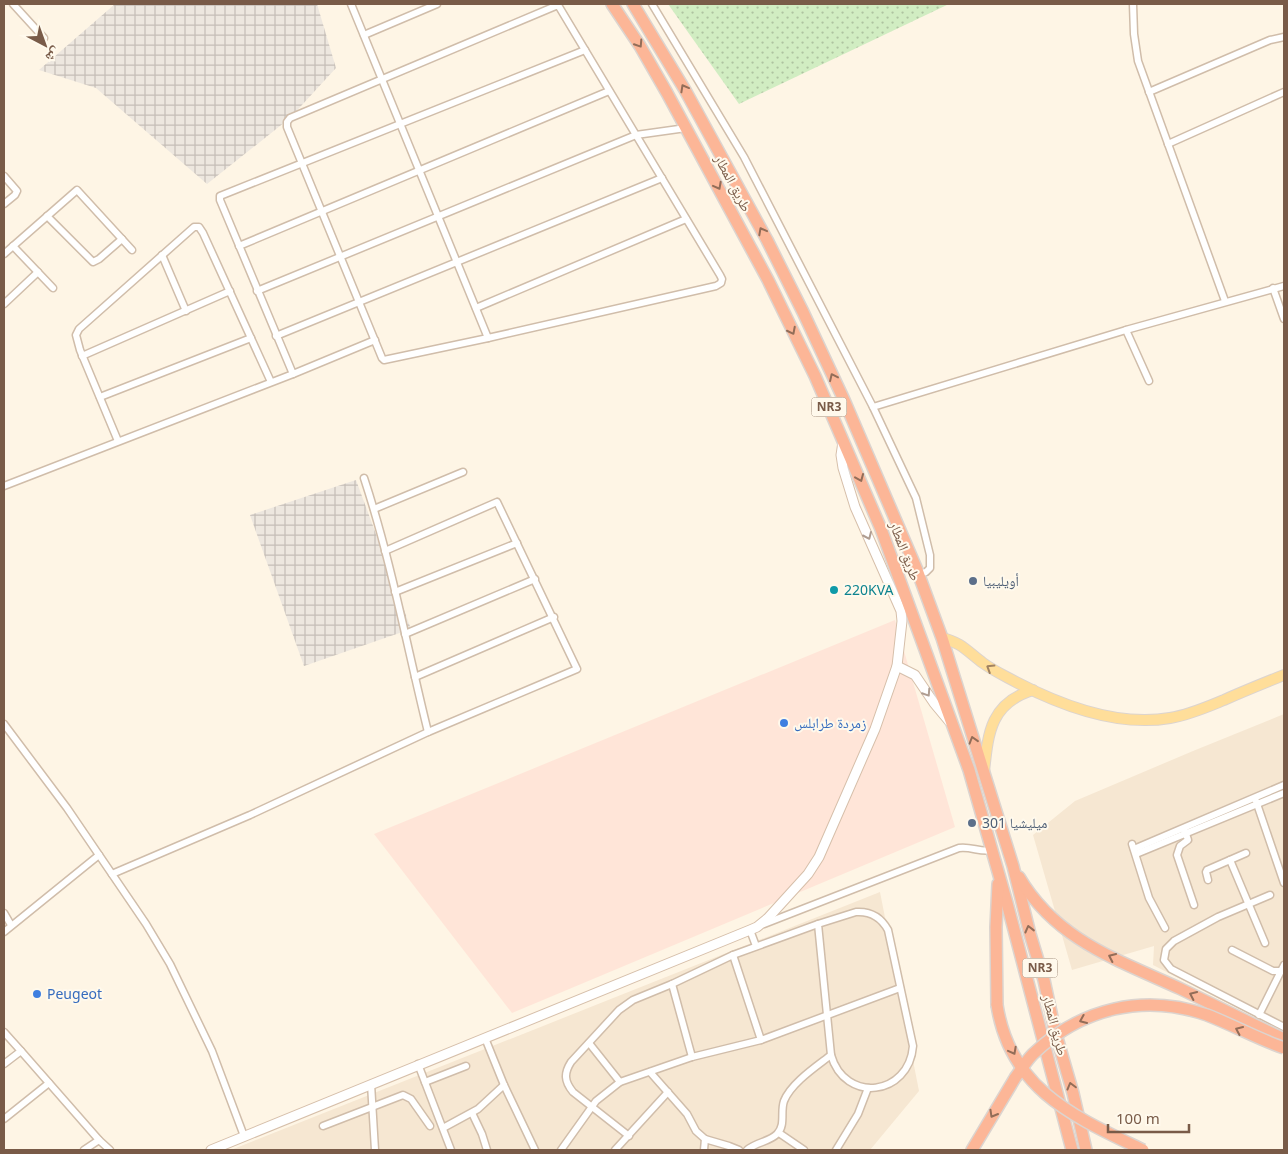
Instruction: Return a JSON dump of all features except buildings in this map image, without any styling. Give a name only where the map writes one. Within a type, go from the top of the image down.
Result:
[{"type":"highway","name":"طريق المطار","points":[[612,4],[640,46],[768,280],[815,376],[894,561],[969,770],[1072,1150]]},
{"type":"highway","name":"طريق المطار","points":[[633,4],[685,90],[782,270],[844,400],[918,574],[942,638],[1013,866],[1044,980],[1055,1031],[1071,1085],[1086,1150]]},
{"type":"highway","points":[[1013,866],[1029,892],[1058,924],[1088,946],[1284,1039]]},
{"type":"highway","points":[[998,872],[996,927],[997,1006],[999,1021],[1009,1045],[1019,1063],[1043,1092],[1076,1117],[1143,1150]]},
{"type":"highway","points":[[972,1150],[1001,1099],[1032,1055],[1068,1026],[1096,1014],[1138,1005],[1178,1008],[1208,1016],[1284,1048]]},
{"type":"main road","points":[[211,1150],[754,928],[768,918],[808,874],[820,857],[874,729],[898,666],[902,621],[901,612],[855,507],[843,468],[841,454],[843,439]]},
{"type":"main road","points":[[942,638],[960,644],[974,657],[995,671],[1034,690],[1060,701],[1109,717],[1125,720],[1156,720],[1186,714],[1284,675]]},
{"type":"main road","points":[[898,666],[915,675],[934,703],[953,725]]},
{"type":"main road","points":[[984,774],[988,735],[994,721],[1001,710],[1011,701],[1022,694],[1034,690]]},
{"type":"street","points":[[13,4],[44,38]]},
{"type":"street","points":[[351,4],[488,338]]},
{"type":"street","points":[[364,35],[437,4]]},
{"type":"street","points":[[558,4],[722,277],[722,281],[720,284],[386,360],[382,358],[287,127],[288,120],[558,4]]},
{"type":"street","points":[[652,4],[744,157],[874,407],[910,483],[918,504],[931,566],[928,571],[918,574]]},
{"type":"street","points":[[1133,4],[1135,47],[1138,61],[1225,301]]},
{"type":"street","points":[[1149,92],[1270,40],[1284,37]]},
{"type":"street","points":[[293,374],[257,291],[220,196],[585,50]]},
{"type":"street","points":[[239,246],[609,91]]},
{"type":"street","points":[[1168,144],[1284,92]]},
{"type":"street","points":[[257,291],[636,135],[686,128]]},
{"type":"street","points":[[4,176],[17,192],[4,204]]},
{"type":"street","points":[[276,336],[662,178]]},
{"type":"street","points":[[4,254],[77,190],[132,250]]},
{"type":"street","points":[[48,216],[93,262],[122,239]]},
{"type":"street","points":[[476,308],[686,219]]},
{"type":"street","points":[[118,441],[76,341],[76,335],[79,329],[194,227],[199,228],[203,233],[271,382]]},
{"type":"street","points":[[13,246],[53,288]]},
{"type":"street","points":[[162,255],[186,310]]},
{"type":"street","points":[[4,304],[38,272]]},
{"type":"street","points":[[874,407],[1126,330],[1284,286]]},
{"type":"street","points":[[1273,288],[1284,319]]},
{"type":"street","points":[[82,356],[230,291]]},
{"type":"street","points":[[1126,330],[1149,382]]},
{"type":"street","points":[[100,397],[250,338]]},
{"type":"street","points":[[4,486],[293,374],[375,340]]},
{"type":"street","points":[[374,509],[463,472]]},
{"type":"street","points":[[364,478],[396,592],[428,732]]},
{"type":"street","points":[[112,874],[250,816],[428,732],[578,669],[497,502],[384,550]]},
{"type":"street","points":[[396,592],[517,542]]},
{"type":"street","points":[[406,634],[535,579]]},
{"type":"street","points":[[415,676],[554,617]]},
{"type":"street","points":[[4,724],[67,808],[151,932],[170,964],[212,1051],[244,1136]]},
{"type":"street","points":[[1256,801],[1284,785]]},
{"type":"street","points":[[1165,928],[1149,898],[1134,849],[1256,801],[1284,793]]},
{"type":"street","points":[[1256,801],[1284,884]]},
{"type":"street","points":[[1185,830],[1188,840],[1178,849],[1176,856],[1194,905]]},
{"type":"street","points":[[756,946],[754,928],[959,848],[970,847],[987,852],[992,850]]},
{"type":"street","points":[[1208,880],[1207,870],[1246,853]]},
{"type":"street","points":[[4,932],[99,855]]},
{"type":"street","points":[[1230,860],[1265,943]]},
{"type":"street","points":[[1270,895],[1212,920],[1170,944],[1164,954],[1164,960],[1171,969],[1284,1027]]},
{"type":"street","points":[[629,1136],[573,1092],[567,1085],[565,1077],[566,1069],[571,1062],[625,1005],[733,955],[818,924],[856,912],[878,917],[888,930],[912,1038],[912,1054],[905,1068],[892,1083],[878,1088],[868,1088],[852,1082],[835,1066],[831,1054],[818,924]]},
{"type":"street","points":[[4,913],[11,925]]},
{"type":"street","points":[[1232,950],[1273,971],[1284,970]]},
{"type":"street","points":[[733,955],[761,1040]]},
{"type":"street","points":[[1260,1014],[1284,970]]},
{"type":"street","points":[[672,984],[692,1057]]},
{"type":"street","points":[[561,1150],[592,1106],[603,1094],[620,1082],[692,1057],[761,1040],[900,988]]},
{"type":"street","points":[[4,1032],[109,1150]]},
{"type":"street","points":[[486,1038],[504,1085],[534,1150]]},
{"type":"street","points":[[589,1043],[620,1082]]},
{"type":"street","points":[[4,1064],[21,1051]]},
{"type":"street","points":[[747,1150],[759,1142],[774,1137],[779,1132],[782,1126],[784,1101],[788,1094],[794,1086],[831,1054]]},
{"type":"street","points":[[418,1064],[450,1150]]},
{"type":"street","points":[[425,1082],[466,1066]]},
{"type":"street","points":[[650,1072],[687,1114],[696,1132],[705,1139],[739,1150]]},
{"type":"street","points":[[4,1119],[49,1083]]},
{"type":"street","points":[[371,1084],[375,1150]]},
{"type":"street","points":[[443,1128],[472,1113],[504,1085]]},
{"type":"street","points":[[836,1150],[858,1114],[868,1088]]},
{"type":"street","points":[[615,1150],[668,1092]]},
{"type":"street","points":[[323,1126],[399,1096],[406,1095],[411,1099],[430,1126]]},
{"type":"street","points":[[472,1113],[487,1150]]},
{"type":"street","points":[[779,1132],[804,1150]]},
{"type":"street","points":[[704,1150],[705,1139]]},
{"type":"street","points":[[84,1150],[99,1140]]},
{"type":"shaded area","points":[[115,4],[317,4],[336,68],[290,118],[207,184],[96,88],[39,70]]},
{"type":"shaded area","points":[[356,480],[411,629],[304,666],[250,515]]},
{"type":"shaded area","name":"زمردة طرابلس","points":[[895,620],[955,827],[512,1013],[374,834]]},
{"type":"shaded area","points":[[1284,714],[1284,1032],[1153,965],[1154,946],[1072,970],[1033,835],[1075,801]]},
{"type":"shaded area","points":[[880,892],[919,1091],[870,1150],[231,1150]]},
{"type":"green space","points":[[668,4],[949,4],[739,104]]},
{"type":"place","name":"أويليبيا","points":[[973,581]]},
{"type":"place","name":"220KVA","points":[[834,590]]},
{"type":"place","name":"زمردة طرابلس","points":[[784,723]]},
{"type":"place","name":"ميليشيا 301","points":[[972,823]]},
{"type":"place","name":"Peugeot","points":[[37,994]]}]
